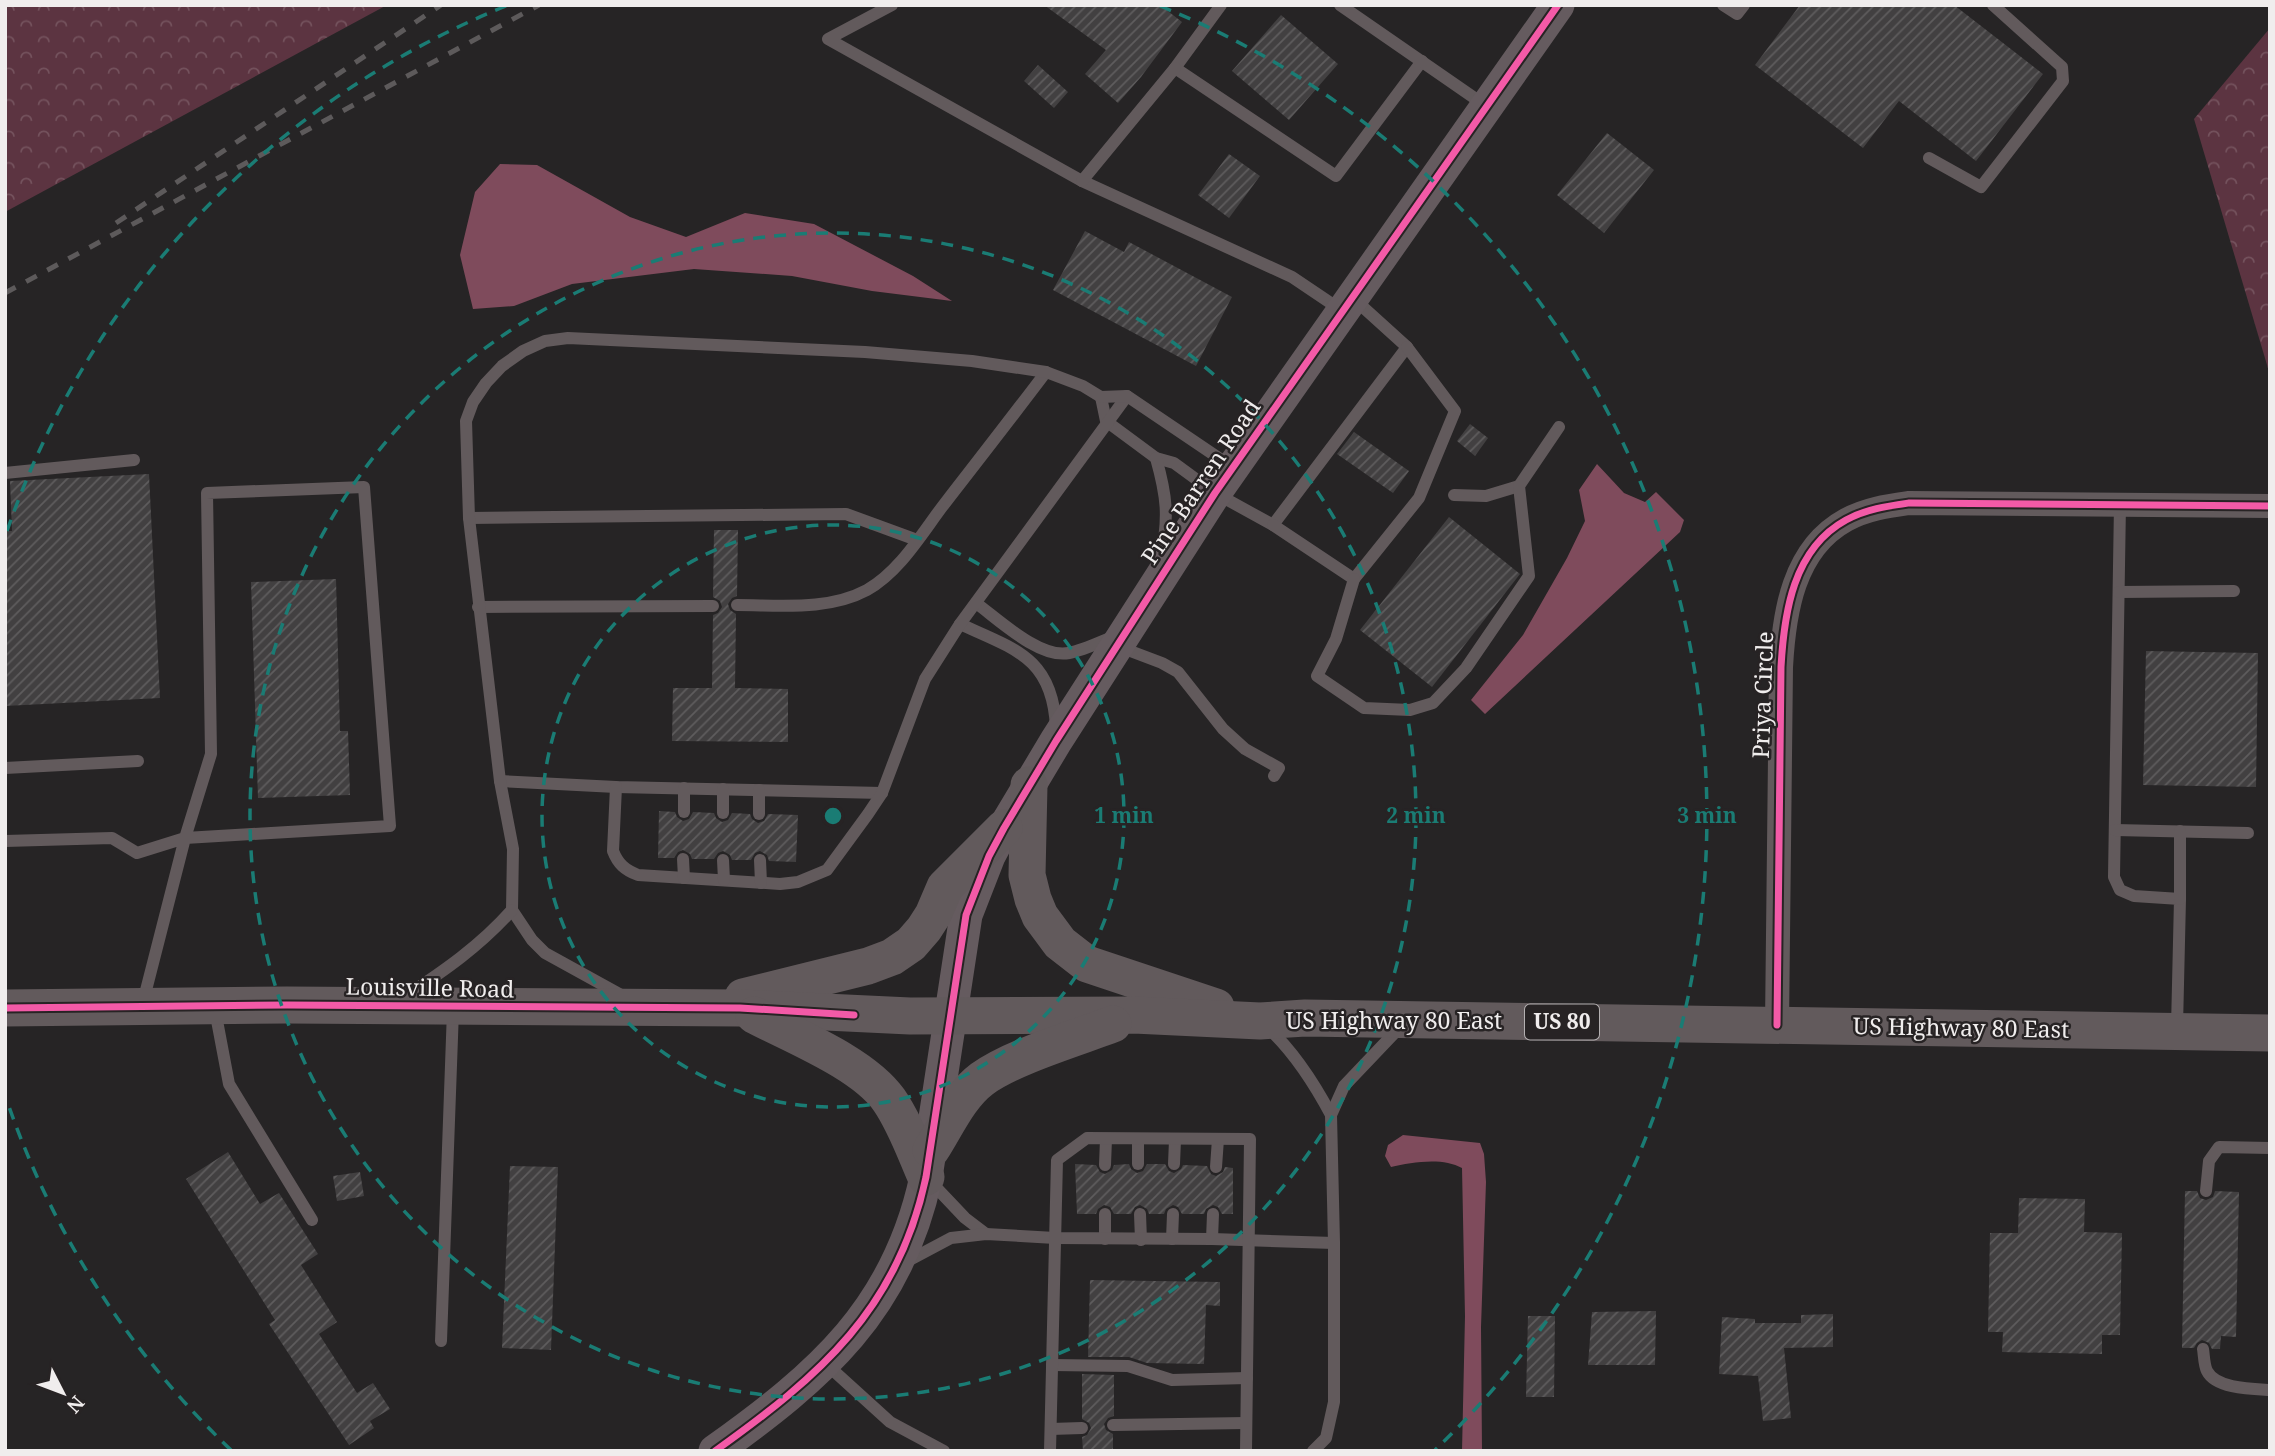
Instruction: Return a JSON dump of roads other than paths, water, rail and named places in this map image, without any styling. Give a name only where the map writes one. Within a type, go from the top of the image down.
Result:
[{"type":"main road","name":"Pine Barren Road","points":[[715,1451],[784,1401],[824,1363],[869,1311],[898,1266],[919,1210],[929,1164],[966,915],[989,856],[1056,741],[1224,480],[1558,5]]},
{"type":"main road","points":[[1029,785],[1027,875],[1032,899],[1040,916],[1060,943],[1087,964],[1260,1021]]},
{"type":"main road","points":[[698,1009],[868,966],[892,957],[911,944],[924,929],[945,887],[1004,828]]},
{"type":"main road","name":"Louisville Road","points":[[5,1008],[214,1006],[740,1009],[854,1015]]},
{"type":"main road","points":[[740,1009],[845,1062],[877,1085],[889,1099],[929,1164]]},
{"type":"main road","name":"US Highway 80 East","points":[[854,1015],[1134,1015],[1260,1021],[1306,1018],[2270,1033]]},
{"type":"main road","points":[[929,1164],[958,1107],[982,1079],[1019,1060],[1134,1015]]},
{"type":"street","name":"Priya Circle","points":[[1777,1025],[1781,667],[1784,624],[1803,565],[1821,539],[1846,520],[1875,508],[1909,503],[2270,506]]},
{"type":"lane","points":[[892,5],[828,39],[1082,181],[1347,303],[1407,346],[1455,411],[1419,498],[1354,579],[1336,639],[1317,676],[1364,708],[1410,710],[1433,704],[1466,668],[1529,576],[1519,486]]},
{"type":"lane","points":[[1082,181],[1175,68],[1222,5]]},
{"type":"lane","points":[[1340,5],[1486,106]]},
{"type":"lane","points":[[1723,5],[1737,14],[1744,5]]},
{"type":"lane","points":[[1929,158],[1981,187],[2063,81],[2062,67],[1993,5]]},
{"type":"lane","points":[[1175,68],[1336,176],[1422,61]]},
{"type":"lane","points":[[648,1009],[545,953],[532,940],[512,910],[513,849],[500,782],[478,607],[469,518],[466,421],[473,402],[486,383],[502,366],[523,351],[545,341],[568,338],[865,352],[972,361],[1046,372],[1083,386],[1101,397],[1126,396],[1273,525],[1354,579]]},
{"type":"lane","points":[[1273,525],[1407,346]]},
{"type":"lane","points":[[737,606],[820,605],[840,601],[868,589],[890,572],[917,540],[1046,372]]},
{"type":"lane","points":[[615,787],[613,851],[617,861],[626,870],[638,875],[798,883],[827,870],[882,793],[925,679],[960,624],[1126,396]]},
{"type":"lane","points":[[1101,397],[1106,421],[1156,458],[1224,480]]},
{"type":"lane","points":[[1454,495],[1486,496],[1519,486],[1559,427]]},
{"type":"lane","points":[[1154,589],[1167,518],[1166,496],[1156,458]]},
{"type":"lane","points":[[5,473],[134,460]]},
{"type":"lane","points":[[5,841],[113,838],[137,853],[185,838],[390,825],[364,487],[207,493],[211,754],[185,838],[142,1006]]},
{"type":"lane","points":[[2120,504],[2115,877],[2120,890],[2134,896],[2180,899]]},
{"type":"lane","points":[[469,518],[846,514],[917,540]]},
{"type":"lane","points":[[2119,592],[2234,591]]},
{"type":"lane","points":[[976,603],[1038,648],[1051,653],[1068,653],[1121,639],[1163,663],[1178,672],[1223,729],[1245,749],[1279,768],[1274,776]]},
{"type":"lane","points":[[478,607],[713,606]]},
{"type":"lane","points":[[960,624],[1019,652],[1034,663],[1050,691],[1055,713],[1056,741]]},
{"type":"lane","points":[[5,768],[138,761]]},
{"type":"lane","points":[[500,782],[882,793]]},
{"type":"lane","points":[[684,788],[684,812]]},
{"type":"lane","points":[[723,789],[723,813]]},
{"type":"lane","points":[[759,790],[759,814]]},
{"type":"lane","points":[[2115,830],[2248,832]]},
{"type":"lane","points":[[2177,1032],[2180,831]]},
{"type":"lane","points":[[683,859],[684,878]]},
{"type":"lane","points":[[723,860],[724,880]]},
{"type":"lane","points":[[760,860],[761,883]]},
{"type":"lane","points":[[388,1007],[457,962],[492,932],[512,910]]},
{"type":"lane","points":[[214,1006],[229,1084],[312,1220]]},
{"type":"lane","points":[[441,1342],[453,1008]]},
{"type":"lane","points":[[1313,1451],[1326,1438],[1334,1402],[1331,1115],[1344,1086],[1407,1020]]},
{"type":"lane","points":[[1260,1021],[1287,1046],[1314,1084],[1331,1115]]},
{"type":"lane","points":[[1050,1451],[1057,1160],[1087,1138],[1250,1139],[1246,1451]]},
{"type":"lane","points":[[1105,1164],[1106,1139]]},
{"type":"lane","points":[[1216,1167],[1217,1139]]},
{"type":"lane","points":[[1138,1140],[1138,1164]]},
{"type":"lane","points":[[1174,1164],[1175,1140]]},
{"type":"lane","points":[[2206,1191],[2209,1161],[2219,1147],[2270,1148]]},
{"type":"lane","points":[[929,1164],[965,1218],[986,1234]]},
{"type":"lane","points":[[1104,1239],[1105,1214]]},
{"type":"lane","points":[[1140,1214],[1141,1240]]},
{"type":"lane","points":[[1172,1239],[1173,1214]]},
{"type":"lane","points":[[1213,1214],[1213,1238]]},
{"type":"lane","points":[[898,1266],[951,1238],[986,1234],[1055,1238],[1213,1238],[1334,1243]]},
{"type":"lane","points":[[2203,1349],[2207,1372],[2217,1381],[2241,1389],[2270,1391]]},
{"type":"lane","points":[[824,1363],[890,1422],[944,1451]]},
{"type":"lane","points":[[1052,1365],[1128,1366],[1172,1380],[1247,1378]]},
{"type":"lane","points":[[1114,1425],[1246,1423]]},
{"type":"lane","points":[[1051,1429],[1082,1428]]},
{"type":"railway","points":[[116,223],[441,5]]},
{"type":"railway","points":[[5,293],[539,5]]}]
